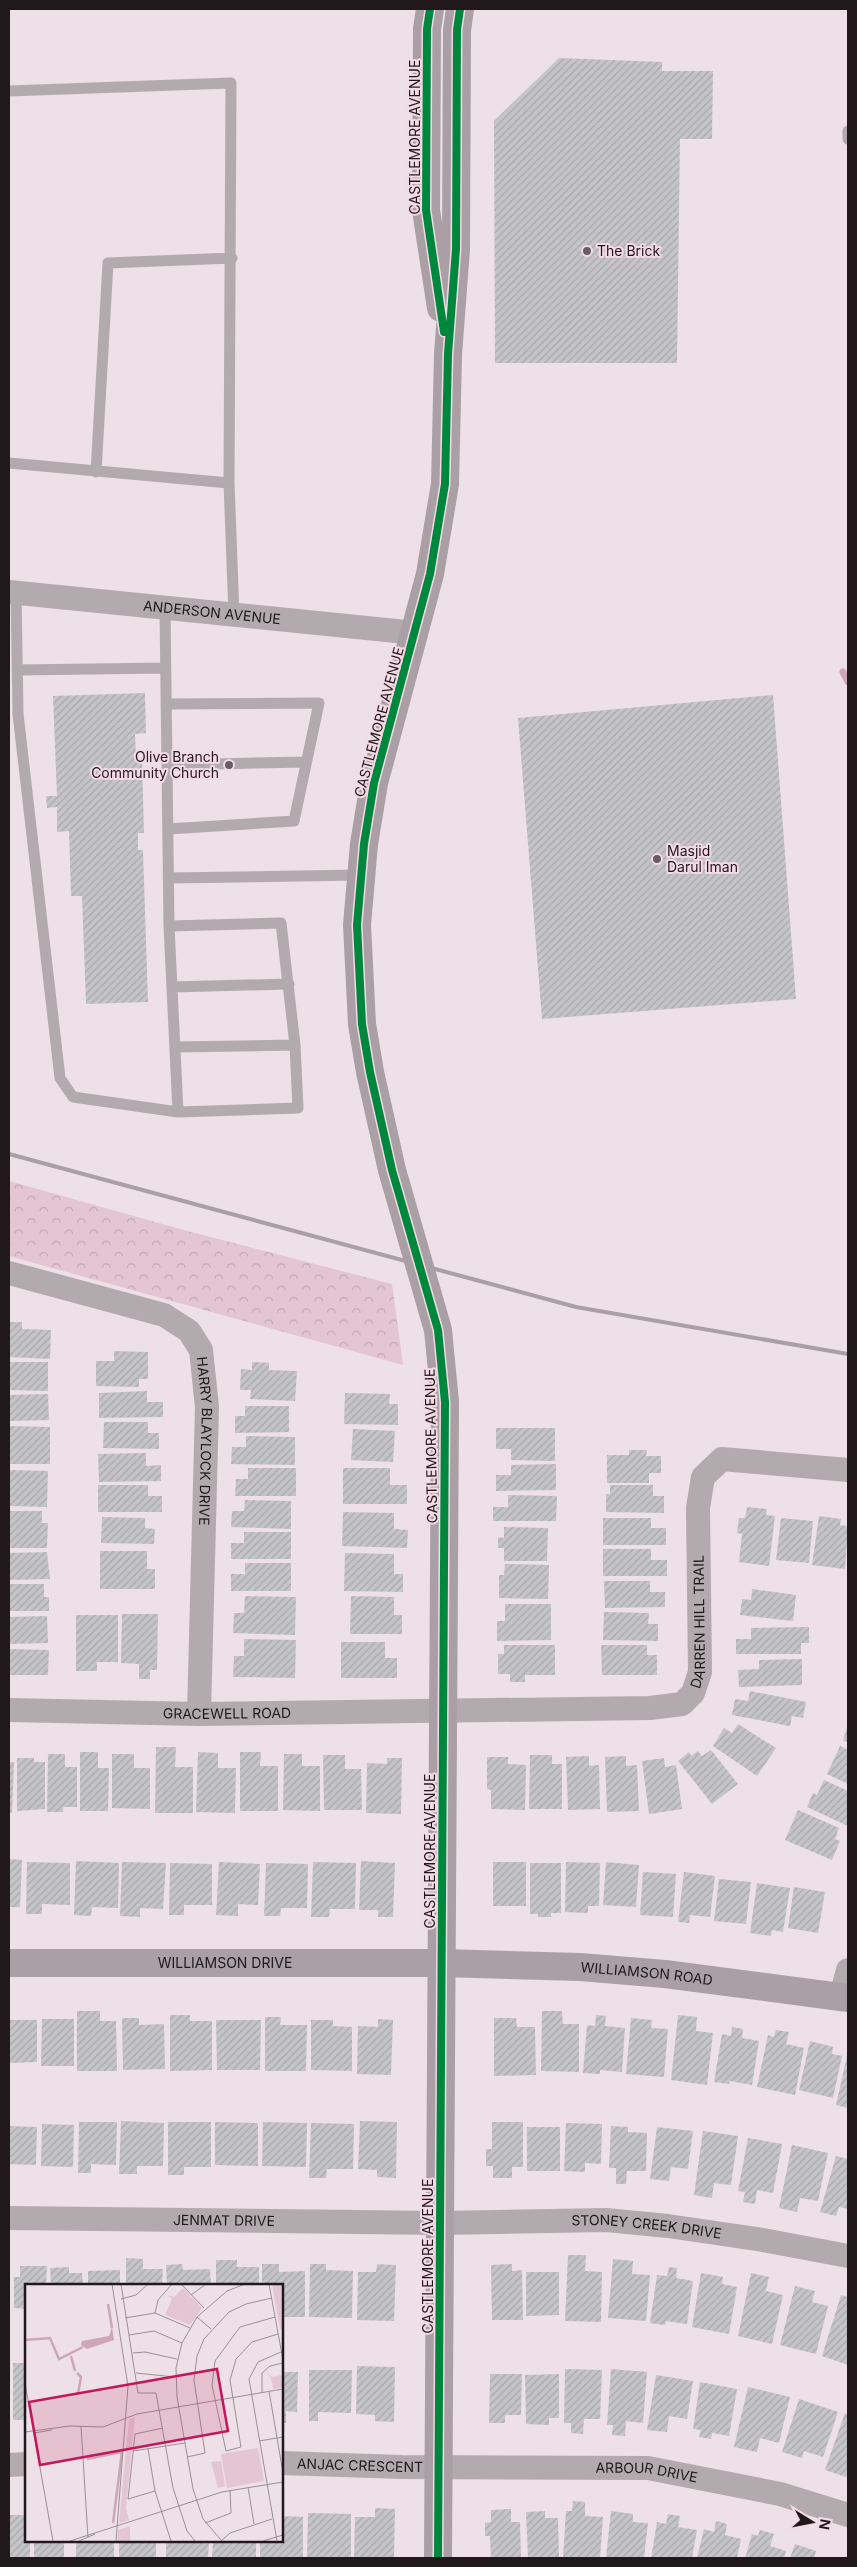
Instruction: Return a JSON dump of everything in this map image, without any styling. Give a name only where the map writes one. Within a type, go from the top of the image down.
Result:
[{"type":"street","name":"CASTLEMORE AVENUE","points":[[430,9],[427,29],[426,210],[448,354]]},
{"type":"street","name":"CASTLEMORE AVENUE","points":[[438,2558],[445,1449],[442,1354],[431,1302],[380,1122],[370,1072],[362,1024],[358,975],[357,925],[361,874],[374,783],[416,633],[430,574],[445,484],[448,354],[456,249],[457,30],[460,9]]},
{"type":"street","name":"ANDERSON AVENUE","points":[[12,592],[416,633]]},
{"type":"street","name":"HARRY BLAYLOCK DRIVE","points":[[9,1273],[164,1315],[189,1331],[201,1350],[206,1407],[199,1714]]},
{"type":"street","name":"DARREN HILL TRAIL","points":[[444,1712],[491,1708],[650,1708],[682,1704],[693,1693],[700,1672],[698,1508],[704,1477],[722,1460],[848,1470]]},
{"type":"street","name":"GRACEWELL ROAD","points":[[9,1710],[199,1714],[444,1712]]},
{"type":"street","name":"WILLIAMSON DRIVE","points":[[9,1963],[442,1963]]},
{"type":"street","name":"WILLIAMSON ROAD","points":[[442,1963],[580,1967],[665,1974],[845,1997]]},
{"type":"street","points":[[845,1997],[848,1970]]},
{"type":"street","name":"JENMAT DRIVE","points":[[9,2218],[440,2222]]},
{"type":"street","name":"STONEY CREEK DRIVE","points":[[440,2222],[606,2220],[668,2226],[763,2240],[848,2256]]},
{"type":"street","name":"ANJAC CRESCENT","points":[[282,2463],[439,2467]]},
{"type":"street","points":[[9,2465],[25,2464]]},
{"type":"street","name":"ARBOUR DRIVE","points":[[439,2467],[648,2468],[780,2494],[848,2515]]},
{"type":"lane","points":[[9,91],[231,83],[232,258],[229,483],[234,615]]},
{"type":"lane","points":[[848,131],[848,139]]},
{"type":"lane","points":[[96,472],[108,263],[232,258]]},
{"type":"lane","points":[[9,463],[229,483]]},
{"type":"lane","points":[[12,592],[18,670],[18,714],[60,1078],[73,1097],[178,1112],[298,1108],[295,1045],[281,923],[169,926]]},
{"type":"lane","points":[[165,609],[169,926],[178,1112]]},
{"type":"lane","points":[[18,670],[165,668]]},
{"type":"lane","points":[[166,704],[319,703],[294,821],[168,829]]},
{"type":"lane","points":[[167,765],[306,762]]},
{"type":"lane","points":[[169,878],[361,874]]},
{"type":"lane","points":[[172,987],[289,984]]},
{"type":"lane","points":[[175,1047],[295,1045]]},
{"type":"green space","points":[[9,1181],[191,1232],[392,1284],[403,1365],[9,1256]]},
{"type":"building","name":"The Brick","points":[[559,58],[662,62],[662,71],[713,71],[712,139],[680,139],[677,363],[495,363],[494,121]]},
{"type":"building","points":[[145,693],[146,733],[135,734],[136,759],[142,759],[144,833],[138,833],[138,850],[143,850],[148,1002],[86,1004],[82,896],[71,896],[69,831],[57,832],[57,807],[47,808],[46,796],[57,796],[53,696]]},
{"type":"building","name":"Masjid Darul Iman","points":[[773,695],[796,999],[542,1019],[518,718]]},
{"type":"building","points":[[9,1322],[22,1322],[22,1329],[51,1330],[50,1359],[9,1357]]},
{"type":"building","points":[[114,1351],[148,1352],[148,1379],[139,1379],[139,1387],[96,1386],[96,1361],[114,1361]]},
{"type":"building","points":[[9,1362],[48,1362],[48,1391],[9,1390]]},
{"type":"building","points":[[252,1362],[269,1363],[269,1370],[297,1371],[295,1401],[250,1399],[251,1390],[240,1390],[241,1369],[252,1370]]},
{"type":"building","points":[[147,1391],[147,1402],[163,1402],[163,1417],[99,1418],[99,1393]]},
{"type":"building","points":[[345,1393],[390,1394],[389,1404],[398,1404],[398,1425],[344,1424]]},
{"type":"building","points":[[48,1394],[49,1420],[9,1421],[9,1395]]},
{"type":"building","points":[[245,1406],[289,1406],[289,1432],[235,1433],[235,1416],[245,1416]]},
{"type":"building","points":[[104,1422],[148,1422],[148,1433],[159,1433],[159,1449],[103,1448]]},
{"type":"building","points":[[9,1426],[50,1427],[50,1464],[9,1464]]},
{"type":"building","points":[[496,1428],[555,1428],[555,1461],[511,1460],[511,1449],[496,1449]]},
{"type":"building","points":[[353,1429],[395,1431],[393,1462],[351,1460]]},
{"type":"building","points":[[246,1436],[295,1437],[295,1465],[231,1464],[232,1447],[246,1447]]},
{"type":"building","points":[[629,1450],[647,1450],[646,1456],[661,1456],[661,1473],[649,1473],[649,1483],[607,1483],[607,1455],[629,1455]]},
{"type":"building","points":[[146,1453],[146,1466],[161,1465],[161,1481],[99,1482],[98,1454]]},
{"type":"building","points":[[556,1464],[556,1490],[496,1491],[496,1475],[511,1475],[511,1465]]},
{"type":"building","points":[[248,1468],[296,1468],[296,1496],[235,1496],[236,1479],[248,1479]]},
{"type":"building","points":[[343,1468],[390,1468],[390,1485],[407,1485],[407,1504],[343,1504]]},
{"type":"building","points":[[9,1470],[48,1471],[47,1507],[9,1506]]},
{"type":"building","points":[[98,1485],[148,1485],[148,1496],[162,1496],[162,1512],[98,1512]]},
{"type":"building","points":[[610,1485],[653,1485],[653,1496],[664,1496],[664,1513],[606,1512],[606,1494],[610,1494]]},
{"type":"building","points":[[508,1495],[557,1496],[556,1521],[493,1521],[493,1507],[508,1507]]},
{"type":"building","points":[[245,1500],[291,1501],[291,1529],[231,1527],[232,1511],[244,1511]]},
{"type":"building","points":[[747,1507],[767,1509],[766,1515],[775,1516],[769,1566],[739,1562],[742,1534],[737,1533],[739,1518],[745,1518]]},
{"type":"building","points":[[9,1511],[42,1511],[42,1523],[48,1523],[47,1548],[9,1548]]},
{"type":"building","points":[[343,1512],[394,1513],[394,1529],[408,1530],[407,1548],[342,1546]]},
{"type":"building","points":[[819,1516],[841,1519],[840,1525],[848,1526],[845,1569],[812,1565]]},
{"type":"building","points":[[102,1517],[145,1518],[145,1528],[155,1529],[154,1544],[101,1543]]},
{"type":"building","points":[[603,1518],[651,1518],[651,1528],[666,1528],[666,1545],[603,1545]]},
{"type":"building","points":[[781,1518],[813,1521],[809,1563],[776,1560]]},
{"type":"building","points":[[504,1527],[548,1528],[547,1561],[504,1561],[504,1548],[498,1548],[498,1537],[504,1538]]},
{"type":"building","points":[[244,1532],[291,1532],[291,1559],[231,1559],[231,1543],[244,1543]]},
{"type":"building","points":[[603,1549],[651,1549],[651,1560],[667,1560],[667,1576],[603,1576]]},
{"type":"building","points":[[100,1551],[147,1551],[147,1569],[155,1569],[155,1589],[100,1589]]},
{"type":"building","points":[[47,1552],[50,1579],[9,1580],[9,1553]]},
{"type":"building","points":[[345,1553],[394,1554],[394,1574],[403,1574],[403,1592],[344,1591]]},
{"type":"building","points":[[245,1563],[291,1563],[291,1591],[231,1591],[231,1574],[245,1574]]},
{"type":"building","points":[[505,1564],[549,1565],[548,1599],[499,1598],[499,1575],[504,1575]]},
{"type":"building","points":[[604,1581],[650,1581],[650,1592],[665,1592],[665,1607],[605,1608]]},
{"type":"building","points":[[9,1584],[44,1584],[44,1597],[49,1597],[49,1611],[9,1611]]},
{"type":"building","points":[[752,1589],[796,1595],[793,1621],[740,1615],[742,1599],[751,1600]]},
{"type":"building","points":[[245,1596],[296,1597],[295,1635],[233,1633],[234,1613],[244,1613]]},
{"type":"building","points":[[351,1596],[394,1597],[394,1615],[402,1615],[402,1634],[350,1634]]},
{"type":"building","points":[[505,1604],[551,1604],[551,1640],[497,1641],[497,1621],[505,1621]]},
{"type":"building","points":[[604,1612],[649,1613],[648,1624],[658,1624],[658,1641],[603,1640]]},
{"type":"building","points":[[122,1614],[158,1614],[157,1670],[150,1670],[150,1679],[139,1679],[139,1664],[121,1663]]},
{"type":"building","points":[[76,1615],[118,1615],[118,1662],[97,1662],[97,1671],[76,1671]]},
{"type":"building","points":[[47,1616],[48,1643],[9,1644],[9,1617]]},
{"type":"building","points":[[809,1627],[809,1643],[801,1643],[801,1654],[736,1654],[736,1639],[751,1639],[751,1628]]},
{"type":"building","points":[[244,1639],[296,1640],[295,1678],[233,1677],[234,1656],[244,1656]]},
{"type":"building","points":[[341,1642],[385,1642],[385,1658],[397,1658],[397,1678],[341,1678]]},
{"type":"building","points":[[504,1645],[555,1645],[555,1675],[525,1675],[525,1682],[510,1682],[510,1674],[498,1674],[498,1654],[504,1654]]},
{"type":"building","points":[[601,1645],[647,1645],[647,1655],[657,1655],[657,1675],[602,1675]]},
{"type":"building","points":[[9,1649],[49,1650],[48,1675],[9,1675]]},
{"type":"building","points":[[802,1659],[802,1685],[739,1687],[738,1670],[759,1669],[759,1660]]},
{"type":"building","points":[[750,1691],[806,1702],[803,1718],[792,1716],[790,1726],[732,1715],[735,1699],[748,1701]]},
{"type":"building","points":[[848,1723],[848,1742],[843,1741]]},
{"type":"building","points":[[738,1724],[776,1748],[757,1776],[713,1746],[724,1728],[732,1733]]},
{"type":"building","points":[[840,1746],[848,1750],[848,1784],[827,1774]]},
{"type":"building","points":[[156,1747],[176,1747],[175,1767],[193,1767],[193,1813],[155,1813]]},
{"type":"building","points":[[711,1750],[738,1784],[712,1804],[678,1761],[689,1752],[691,1756],[698,1751],[702,1756]]},
{"type":"building","points":[[80,1752],[98,1752],[98,1768],[109,1768],[108,1811],[80,1811]]},
{"type":"building","points":[[198,1752],[218,1753],[218,1768],[236,1768],[235,1813],[196,1812]]},
{"type":"building","points":[[240,1752],[261,1752],[260,1766],[278,1766],[278,1811],[240,1811]]},
{"type":"building","points":[[48,1754],[65,1754],[65,1767],[77,1767],[77,1807],[63,1807],[63,1812],[47,1812]]},
{"type":"building","points":[[112,1754],[134,1754],[134,1768],[150,1768],[150,1809],[112,1808]]},
{"type":"building","points":[[284,1754],[302,1754],[302,1766],[320,1766],[320,1811],[283,1810]]},
{"type":"building","points":[[323,1755],[345,1755],[345,1769],[361,1769],[362,1810],[324,1810]]},
{"type":"building","points":[[530,1755],[552,1755],[552,1764],[562,1764],[562,1809],[529,1809]]},
{"type":"building","points":[[589,1756],[589,1766],[599,1765],[600,1809],[568,1810],[566,1757]]},
{"type":"building","points":[[626,1756],[626,1766],[637,1765],[639,1811],[607,1812],[605,1757]]},
{"type":"building","points":[[487,1757],[508,1757],[508,1764],[526,1765],[525,1810],[491,1809],[491,1790],[487,1789]]},
{"type":"building","points":[[17,1758],[34,1758],[34,1762],[45,1762],[45,1809],[17,1811]]},
{"type":"building","points":[[387,1758],[402,1758],[401,1814],[366,1813],[367,1763],[387,1764]]},
{"type":"building","points":[[664,1758],[665,1767],[676,1765],[682,1809],[649,1814],[642,1761]]},
{"type":"building","points":[[9,1762],[14,1762],[12,1813],[9,1812]]},
{"type":"building","points":[[824,1780],[848,1791],[848,1826],[807,1807],[813,1793],[817,1795]]},
{"type":"building","points":[[798,1810],[839,1828],[835,1839],[840,1841],[832,1860],[785,1840]]},
{"type":"building","points":[[9,1859],[22,1860],[20,1907],[9,1907]]},
{"type":"building","points":[[76,1861],[119,1863],[118,1908],[92,1907],[91,1916],[74,1915]]},
{"type":"building","points":[[361,1861],[395,1863],[393,1917],[378,1917],[378,1910],[359,1910]]},
{"type":"building","points":[[27,1862],[70,1863],[70,1905],[42,1904],[42,1914],[26,1914]]},
{"type":"building","points":[[122,1862],[166,1863],[163,1909],[140,1908],[140,1917],[120,1916]]},
{"type":"building","points":[[219,1862],[260,1864],[258,1905],[238,1904],[238,1916],[216,1915]]},
{"type":"building","points":[[313,1862],[356,1863],[355,1909],[330,1909],[329,1917],[311,1917]]},
{"type":"building","points":[[493,1862],[526,1862],[526,1906],[493,1906]]},
{"type":"building","points":[[566,1862],[600,1863],[599,1906],[588,1906],[588,1913],[565,1912]]},
{"type":"building","points":[[606,1862],[639,1865],[636,1907],[603,1905]]},
{"type":"building","points":[[170,1863],[212,1864],[212,1905],[184,1905],[184,1915],[169,1915]]},
{"type":"building","points":[[266,1863],[308,1864],[307,1908],[281,1908],[280,1916],[264,1916]]},
{"type":"building","points":[[530,1863],[561,1863],[561,1913],[551,1913],[551,1917],[538,1917],[538,1914],[530,1914]]},
{"type":"building","points":[[643,1872],[676,1874],[673,1917],[640,1915]]},
{"type":"building","points":[[684,1872],[715,1876],[710,1917],[690,1915],[689,1923],[678,1922]]},
{"type":"building","points":[[719,1879],[751,1882],[746,1924],[714,1921]]},
{"type":"building","points":[[757,1883],[790,1888],[783,1932],[772,1930],[771,1936],[750,1933]]},
{"type":"building","points":[[794,1887],[825,1892],[818,1933],[788,1928]]},
{"type":"building","points":[[77,2011],[100,2011],[100,2021],[116,2021],[117,2071],[77,2071]]},
{"type":"building","points":[[542,2011],[562,2011],[563,2024],[579,2024],[579,2072],[541,2071]]},
{"type":"building","points":[[170,2015],[190,2015],[190,2021],[212,2021],[212,2070],[170,2071]]},
{"type":"building","points":[[596,2015],[606,2016],[605,2026],[625,2028],[622,2072],[600,2070],[600,2074],[583,2073],[587,2025],[595,2026]]},
{"type":"building","points":[[678,2015],[697,2017],[696,2031],[713,2033],[707,2085],[671,2080]]},
{"type":"building","points":[[265,2017],[281,2017],[280,2025],[307,2025],[306,2071],[265,2071]]},
{"type":"building","points":[[122,2018],[139,2018],[139,2025],[164,2024],[165,2069],[123,2070]]},
{"type":"building","points":[[494,2018],[516,2018],[517,2027],[535,2027],[536,2075],[494,2076]]},
{"type":"building","points":[[631,2018],[652,2020],[651,2028],[668,2029],[664,2077],[626,2074]]},
{"type":"building","points":[[42,2019],[74,2019],[74,2066],[41,2066]]},
{"type":"building","points":[[378,2019],[393,2020],[391,2075],[357,2074],[358,2026],[378,2027]]},
{"type":"building","points":[[9,2020],[37,2020],[37,2062],[9,2063]]},
{"type":"building","points":[[216,2020],[261,2020],[260,2070],[217,2070]]},
{"type":"building","points":[[311,2020],[333,2020],[333,2026],[352,2027],[352,2071],[311,2070]]},
{"type":"building","points":[[732,2027],[743,2029],[742,2038],[759,2041],[752,2085],[730,2081],[729,2084],[714,2082],[722,2034],[731,2036]]},
{"type":"building","points":[[776,2030],[789,2032],[786,2044],[804,2048],[795,2095],[757,2087],[768,2035],[774,2037]]},
{"type":"building","points":[[810,2041],[833,2047],[832,2054],[842,2056],[833,2098],[799,2090]]},
{"type":"building","points":[[848,2056],[848,2108],[836,2105]]},
{"type":"building","points":[[121,2121],[164,2123],[163,2166],[137,2166],[137,2174],[119,2174]]},
{"type":"building","points":[[360,2121],[397,2122],[396,2178],[377,2177],[377,2170],[358,2169]]},
{"type":"building","points":[[79,2122],[117,2122],[116,2165],[91,2164],[91,2173],[78,2173]]},
{"type":"building","points":[[168,2122],[211,2122],[211,2167],[184,2167],[184,2175],[168,2175]]},
{"type":"building","points":[[215,2122],[258,2123],[258,2166],[215,2165]]},
{"type":"building","points":[[263,2122],[307,2123],[306,2167],[262,2166]]},
{"type":"building","points":[[492,2122],[523,2122],[523,2167],[512,2167],[512,2178],[493,2178],[493,2166],[486,2166],[486,2149],[492,2149]]},
{"type":"building","points":[[311,2123],[354,2124],[353,2169],[327,2169],[326,2178],[309,2178]]},
{"type":"building","points":[[566,2123],[602,2124],[601,2164],[585,2163],[585,2172],[564,2171]]},
{"type":"building","points":[[42,2124],[74,2125],[73,2167],[41,2166]]},
{"type":"building","points":[[9,2126],[37,2127],[36,2165],[9,2164]]},
{"type":"building","points":[[611,2126],[628,2127],[628,2132],[647,2133],[646,2171],[627,2171],[626,2184],[616,2184],[616,2168],[609,2168]]},
{"type":"building","points":[[527,2127],[560,2127],[560,2171],[527,2171]]},
{"type":"building","points":[[657,2127],[693,2131],[688,2169],[671,2167],[669,2181],[650,2179]]},
{"type":"building","points":[[703,2131],[738,2136],[731,2185],[714,2183],[712,2198],[694,2195]]},
{"type":"building","points":[[748,2138],[782,2144],[773,2193],[757,2190],[755,2204],[743,2202],[745,2192],[738,2191]]},
{"type":"building","points":[[792,2145],[828,2153],[818,2201],[800,2198],[797,2212],[779,2208]]},
{"type":"building","points":[[836,2156],[848,2159],[848,2209],[839,2207],[836,2216],[820,2212]]},
{"type":"building","points":[[568,2255],[586,2255],[585,2271],[602,2272],[601,2322],[565,2321]]},
{"type":"building","points":[[126,2258],[143,2259],[143,2269],[163,2269],[162,2284],[126,2284]]},
{"type":"building","points":[[613,2259],[633,2261],[632,2274],[650,2275],[646,2321],[608,2318]]},
{"type":"building","points":[[216,2260],[237,2260],[237,2267],[259,2267],[259,2284],[216,2284]]},
{"type":"building","points":[[182,2264],[183,2270],[210,2269],[211,2284],[167,2284],[166,2265]]},
{"type":"building","points":[[262,2264],[279,2264],[279,2272],[305,2271],[305,2317],[282,2317],[282,2284],[262,2284]]},
{"type":"building","points":[[310,2264],[326,2264],[326,2270],[353,2271],[352,2318],[309,2317]]},
{"type":"building","points":[[377,2264],[396,2265],[394,2321],[357,2320],[358,2272],[376,2272]]},
{"type":"building","points":[[512,2264],[512,2271],[522,2270],[523,2320],[492,2320],[491,2265]]},
{"type":"building","points":[[20,2266],[47,2266],[46,2284],[25,2284],[25,2309],[14,2308],[14,2277],[20,2277]]},
{"type":"building","points":[[69,2267],[69,2273],[82,2273],[83,2284],[51,2284],[50,2268]]},
{"type":"building","points":[[669,2267],[677,2268],[676,2278],[693,2281],[687,2324],[666,2321],[665,2325],[650,2323],[657,2275],[667,2276]]},
{"type":"building","points":[[120,2270],[120,2284],[88,2284],[88,2271]]},
{"type":"building","points":[[526,2272],[559,2272],[559,2315],[526,2316]]},
{"type":"building","points":[[701,2273],[723,2277],[722,2284],[737,2287],[729,2334],[692,2327]]},
{"type":"building","points":[[751,2273],[769,2277],[766,2291],[783,2295],[772,2344],[738,2336]]},
{"type":"building","points":[[795,2286],[815,2291],[812,2302],[828,2306],[816,2354],[780,2345]]},
{"type":"building","points":[[841,2295],[848,2297],[848,2365],[822,2356]]},
{"type":"building","points":[[13,2363],[25,2363],[25,2420],[13,2420]]},
{"type":"building","points":[[357,2366],[395,2367],[394,2422],[375,2421],[375,2415],[356,2414]]},
{"type":"building","points":[[565,2369],[602,2370],[600,2419],[584,2419],[583,2434],[571,2433],[571,2423],[564,2423]]},
{"type":"building","points":[[611,2369],[647,2372],[643,2423],[626,2421],[625,2436],[612,2435],[613,2425],[607,2425]]},
{"type":"building","points":[[309,2370],[352,2370],[351,2413],[318,2412],[318,2421],[309,2421]]},
{"type":"building","points":[[282,2372],[298,2372],[297,2412],[286,2411],[286,2423],[282,2423]]},
{"type":"building","points":[[490,2374],[522,2374],[521,2415],[505,2415],[505,2423],[489,2423]]},
{"type":"building","points":[[559,2374],[559,2418],[549,2418],[549,2425],[526,2424],[525,2375]]},
{"type":"building","points":[[656,2375],[693,2381],[687,2419],[669,2416],[667,2432],[647,2430]]},
{"type":"building","points":[[700,2382],[737,2389],[729,2436],[712,2433],[711,2439],[699,2437],[701,2430],[693,2429]]},
{"type":"building","points":[[748,2387],[790,2397],[779,2443],[760,2438],[757,2452],[734,2447]]},
{"type":"building","points":[[799,2399],[838,2412],[823,2457],[804,2451],[802,2458],[782,2452]]},
{"type":"building","points":[[845,2413],[848,2414],[848,2472],[846,2477],[825,2470]]},
{"type":"building","points":[[573,2501],[585,2502],[585,2516],[603,2517],[600,2558],[563,2558],[566,2511],[572,2511]]},
{"type":"building","points":[[375,2508],[395,2509],[394,2558],[354,2558],[355,2517],[375,2517]]},
{"type":"building","points":[[511,2509],[511,2522],[520,2522],[521,2558],[491,2558],[490,2536],[485,2536],[485,2523],[491,2522],[491,2510]]},
{"type":"building","points":[[545,2511],[545,2518],[558,2518],[559,2558],[528,2558],[526,2512]]},
{"type":"building","points":[[611,2511],[633,2514],[633,2522],[648,2523],[644,2558],[606,2558]]},
{"type":"building","points":[[308,2513],[351,2514],[351,2558],[307,2558]]},
{"type":"building","points":[[668,2514],[680,2516],[678,2527],[697,2530],[692,2558],[651,2558],[657,2522],[666,2524]]},
{"type":"building","points":[[9,2515],[25,2515],[25,2542],[30,2542],[30,2558],[9,2558]]},
{"type":"building","points":[[282,2516],[303,2517],[303,2558],[260,2558],[260,2542],[282,2542]]},
{"type":"building","points":[[716,2521],[727,2524],[725,2535],[741,2539],[737,2558],[697,2558],[704,2529],[714,2532]]},
{"type":"building","points":[[760,2530],[774,2534],[770,2546],[786,2551],[784,2558],[745,2558],[752,2534],[758,2536]]},
{"type":"building","points":[[34,2542],[64,2542],[64,2558],[34,2558]]},
{"type":"building","points":[[76,2542],[114,2542],[114,2558],[76,2558]]},
{"type":"building","points":[[119,2542],[156,2542],[156,2558],[119,2558]]},
{"type":"building","points":[[166,2542],[209,2542],[208,2558],[166,2558]]},
{"type":"building","points":[[213,2542],[256,2542],[256,2558],[212,2558]]},
{"type":"building","points":[[795,2544],[816,2551],[814,2558],[790,2558]]},
{"type":"waterway","points":[[843,672],[848,682]]},
{"type":"railway","points":[[9,1154],[576,1307],[848,1354]]},
{"type":"cycle path","points":[[430,9],[427,29],[426,210],[444,332]]},
{"type":"cycle path","points":[[438,2558],[445,1402],[438,1330],[392,1170],[370,1072],[362,1024],[357,925],[364,844],[374,783],[430,574],[445,484],[448,354],[456,249],[457,30],[460,9]]},
{"type":"place","name":"The Brick","points":[[587,251]]},
{"type":"place","name":"Olive Branch Community Church","points":[[229,765]]},
{"type":"place","name":"Masjid Darul Iman","points":[[657,859]]}]
